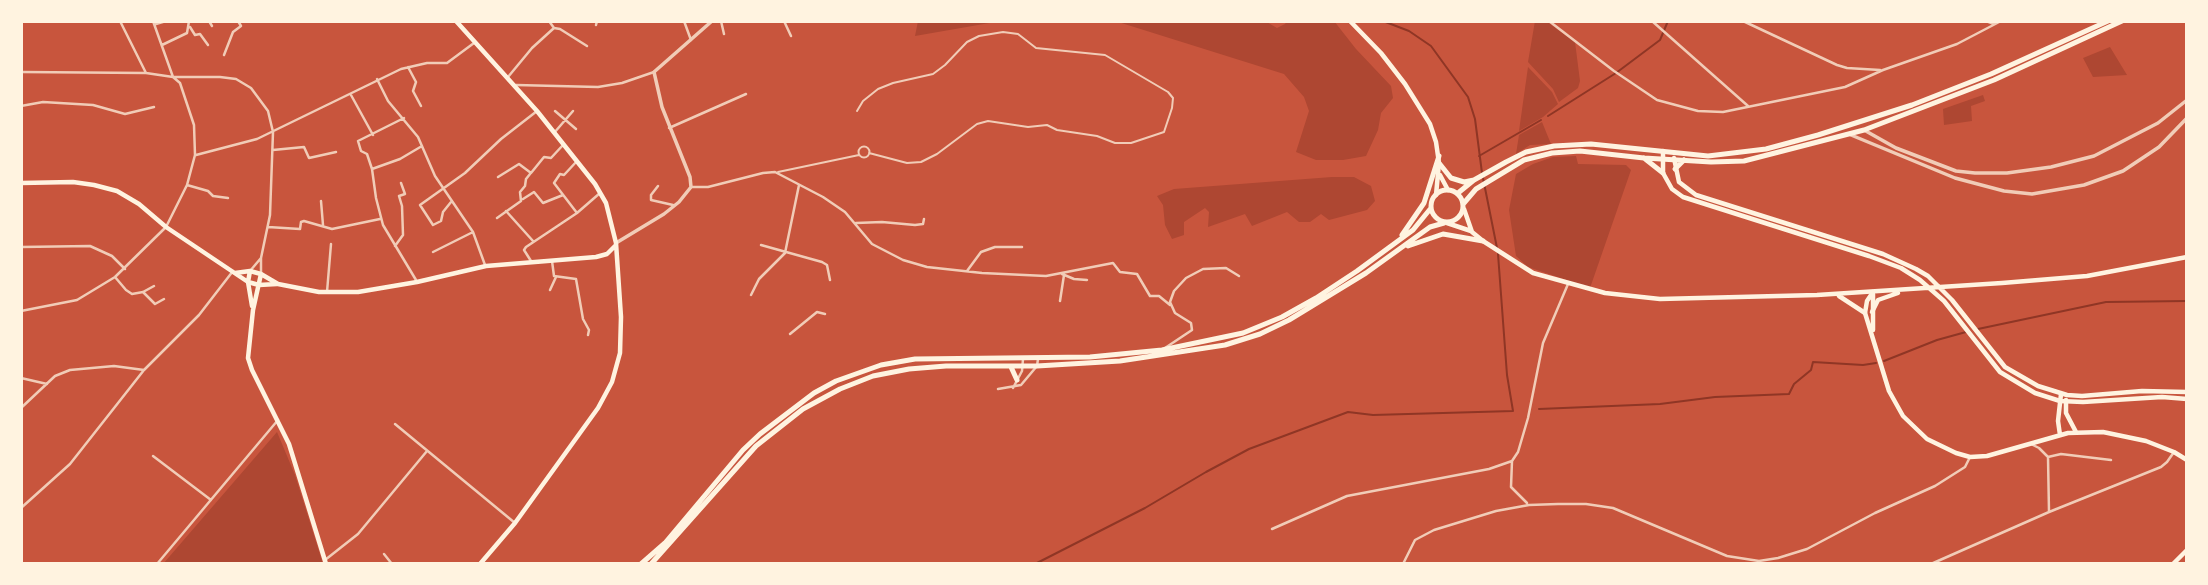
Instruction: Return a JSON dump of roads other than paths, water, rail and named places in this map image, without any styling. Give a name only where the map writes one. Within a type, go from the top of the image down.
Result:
[{"type":"highway","points":[[651,564],[756,446],[803,409],[873,376],[946,366],[1037,366],[1159,357],[1225,345],[1260,334],[1317,305],[1402,249],[1430,227],[1458,219],[1476,190],[1524,160],[1580,151],[1661,159],[1766,149],[1872,120],[1991,74],[2063,39],[2108,21]]},
{"type":"highway","points":[[1458,193],[1474,180],[1526,152],[1554,146],[1591,144],[1663,151],[1684,160],[1744,161],[1849,134],[1994,80],[2122,21]]},
{"type":"highway","points":[[1644,158],[1663,173]]},
{"type":"highway","points":[[1439,160],[1451,178],[1464,182],[1474,180]]},
{"type":"highway","points":[[1398,241],[1423,202],[1439,160]]},
{"type":"highway","points":[[1675,169],[1684,160]]},
{"type":"highway","points":[[641,564],[664,543],[743,450],[775,421],[825,387],[850,375],[881,365],[915,359],[1090,356],[1162,350],[1233,336],[1271,322],[1316,298],[1419,225],[1436,195],[1448,190],[1458,193],[1464,206]]},
{"type":"highway","points":[[1431,208],[1434,216],[1445,223]]},
{"type":"highway","points":[[1402,249],[1438,234],[1483,241]]},
{"type":"highway","points":[[1011,367],[1017,380]]},
{"type":"main road","points":[[456,21],[537,111],[600,194],[610,214],[616,243],[621,317],[620,353],[612,382],[598,408],[515,523],[480,564]]},
{"type":"main road","points":[[1350,21],[1381,53],[1415,98],[1430,124],[1439,160],[1440,174],[1436,195]]},
{"type":"main road","points":[[1663,151],[1663,173],[1672,189],[1692,201],[1869,256],[1901,268],[1920,280],[1944,301],[2000,372],[2035,393],[2063,402],[2162,397],[2187,399]]},
{"type":"main road","points":[[1675,156],[1679,182],[1696,195],[1883,254],[1905,262],[1928,276],[1952,300],[2005,367],[2038,386],[2064,394],[2101,396],[2142,391],[2187,392]]},
{"type":"main road","points":[[1440,174],[1448,190]]},
{"type":"main road","points":[[21,183],[73,182],[117,191],[248,282],[327,292],[358,292],[486,266],[605,254],[612,250],[616,243]]},
{"type":"main road","points":[[1464,206],[1472,232]]},
{"type":"main road","points":[[1445,223],[1472,232],[1533,273],[1617,296],[1660,299],[1903,291],[2087,276],[2187,257]]},
{"type":"main road","points":[[234,272],[250,271],[278,284]]},
{"type":"main road","points":[[250,271],[248,282],[253,310]]},
{"type":"main road","points":[[261,274],[253,310],[248,358],[289,444],[325,562]]},
{"type":"main road","points":[[1872,312],[1878,300],[1903,291]]},
{"type":"main road","points":[[1873,292],[1873,335]]},
{"type":"main road","points":[[1873,292],[1867,301],[1865,313],[1889,391],[1903,416],[1927,439],[1970,457],[1987,456],[2076,432],[2122,435],[2174,452],[2187,460]]},
{"type":"main road","points":[[1835,294],[1865,313]]},
{"type":"main road","points":[[2060,435],[2058,421],[2064,394]]},
{"type":"main road","points":[[2063,402],[2076,432]]},
{"type":"main road","points":[[2173,564],[2187,550]]},
{"type":"street","points":[[120,21],[146,73]]},
{"type":"street","points":[[21,311],[76,300],[115,277],[166,227],[187,185],[195,155],[194,125],[180,83],[173,77],[154,23],[166,21]]},
{"type":"street","points":[[189,21],[195,35],[200,34],[208,45]]},
{"type":"street","points":[[209,21],[212,26]]},
{"type":"street","points":[[223,55],[233,32],[241,26],[238,21]]},
{"type":"street","points":[[549,21],[554,28],[587,46]]},
{"type":"street","points":[[684,21],[691,40]]},
{"type":"street","points":[[513,85],[598,87],[622,83],[654,72],[712,21]]},
{"type":"street","points":[[721,21],[724,34]]},
{"type":"street","points":[[784,21],[791,36]]},
{"type":"street","points":[[1549,21],[1657,100],[1698,111],[1723,112],[1813,96],[1845,87],[1957,44],[2001,21]]},
{"type":"street","points":[[1652,21],[1748,106]]},
{"type":"street","points":[[1743,21],[1838,65],[1884,70]]},
{"type":"street","points":[[1986,21],[1994,24]]},
{"type":"street","points":[[162,45],[187,33],[190,27]]},
{"type":"street","points":[[508,77],[532,48],[554,28]]},
{"type":"street","points":[[195,155],[237,145],[273,132],[377,79],[408,67],[447,63],[474,43]]},
{"type":"street","points":[[408,67],[416,82],[413,91],[421,106]]},
{"type":"street","points":[[21,72],[146,73],[173,77],[199,75],[236,79],[251,89],[268,111],[273,132],[268,227],[261,257],[261,274]]},
{"type":"street","points":[[616,243],[675,205],[691,187],[690,177],[669,128],[654,72]]},
{"type":"street","points":[[377,79],[388,101],[404,118],[422,146],[435,176],[451,202],[473,232],[486,266]]},
{"type":"street","points":[[351,94],[373,135]]},
{"type":"street","points":[[669,128],[746,94]]},
{"type":"street","points":[[1864,130],[1896,148],[1956,171],[2007,173],[2051,167],[2094,156],[2158,123],[2187,100]]},
{"type":"street","points":[[21,106],[43,102],[93,105],[125,114],[154,107]]},
{"type":"street","points":[[451,202],[443,212],[441,221],[433,225],[420,205],[465,173],[501,139],[537,111]]},
{"type":"street","points":[[555,111],[576,129]]},
{"type":"street","points":[[554,133],[573,111]]},
{"type":"street","points":[[404,118],[358,141],[361,151],[367,154],[372,169],[380,219],[417,282]]},
{"type":"street","points":[[1849,134],[1955,178],[2004,191],[2032,194],[2084,185],[2123,171],[2159,147],[2187,118]]},
{"type":"street","points":[[522,199],[520,192],[526,179],[544,157],[551,158],[563,145]]},
{"type":"street","points":[[372,169],[400,159],[422,146]]},
{"type":"street","points":[[273,150],[304,147],[309,158],[336,152]]},
{"type":"street","points":[[577,161],[564,175],[560,174],[554,183],[577,213]]},
{"type":"street","points":[[498,177],[519,164],[531,173]]},
{"type":"street","points":[[691,187],[708,187],[775,172],[823,197],[856,223],[872,244],[903,260],[927,267],[1017,275],[1063,275],[1087,280]]},
{"type":"street","points":[[395,246],[403,235],[400,196],[405,194],[401,183]]},
{"type":"street","points":[[187,185],[208,191],[213,196],[228,198]]},
{"type":"street","points":[[751,295],[759,279],[785,253],[799,185]]},
{"type":"street","points":[[658,186],[651,195],[651,200],[675,205]]},
{"type":"street","points":[[497,218],[534,192],[543,203],[563,195]]},
{"type":"street","points":[[532,263],[524,249],[600,194]]},
{"type":"street","points":[[321,201],[323,225]]},
{"type":"street","points":[[506,211],[533,241]]},
{"type":"street","points":[[268,227],[298,229],[304,221],[332,229],[380,219]]},
{"type":"street","points":[[856,223],[915,225],[923,224],[924,219]]},
{"type":"street","points":[[433,252],[473,232]]},
{"type":"street","points":[[327,292],[331,244]]},
{"type":"street","points":[[761,245],[822,262],[827,265],[830,279]]},
{"type":"street","points":[[21,247],[90,246],[112,256],[125,269]]},
{"type":"street","points":[[967,271],[981,253],[995,247],[1022,247]]},
{"type":"street","points":[[250,271],[261,257]]},
{"type":"street","points":[[550,290],[556,277],[552,261]]},
{"type":"street","points":[[1063,275],[1113,263],[1120,272],[1137,274],[1150,296],[1160,296],[1170,304],[1175,313],[1190,321],[1193,328],[1162,350]]},
{"type":"street","points":[[1170,304],[1174,291],[1193,273],[1203,269],[1226,268],[1239,276]]},
{"type":"street","points":[[21,508],[70,464],[144,370],[199,315],[234,272]]},
{"type":"street","points":[[1060,301],[1063,275]]},
{"type":"street","points":[[115,277],[129,293],[144,292],[154,286]]},
{"type":"street","points":[[556,277],[576,279],[588,335]]},
{"type":"street","points":[[1529,505],[1519,498],[1511,487],[1512,461],[1518,452],[1528,418],[1543,343],[1569,284]]},
{"type":"street","points":[[144,292],[155,304],[164,299]]},
{"type":"street","points":[[790,334],[817,312],[825,314]]},
{"type":"street","points":[[1013,388],[1023,366],[1023,358]]},
{"type":"street","points":[[998,389],[1021,385],[1037,366],[1038,358]]},
{"type":"street","points":[[21,408],[55,376],[70,370],[114,366],[144,370]]},
{"type":"street","points":[[21,378],[47,384]]},
{"type":"street","points":[[157,564],[278,421]]},
{"type":"street","points":[[395,424],[515,523]]},
{"type":"street","points":[[2031,444],[2048,457],[2049,512]]},
{"type":"street","points":[[325,562],[358,534],[427,451]]},
{"type":"street","points":[[1931,564],[2161,467],[2174,452]]},
{"type":"street","points":[[2048,457],[2061,454],[2111,460]]},
{"type":"street","points":[[153,456],[211,500]]},
{"type":"street","points":[[1403,564],[1411,545],[1423,534],[1468,519],[1529,505],[1586,504],[1613,508],[1737,559],[1759,561],[1778,558],[1807,549],[1935,486],[1965,467],[1970,457]]},
{"type":"street","points":[[1272,528],[1347,496],[1489,469],[1512,461]]},
{"type":"street","points":[[384,554],[392,564]]},
{"type":"lane","points":[[857,111],[863,101],[878,89],[933,74],[967,42],[979,36],[1003,32],[1018,34],[1036,48],[1105,55],[1168,92],[1172,98],[1172,108],[1164,132],[1131,143],[1115,143],[1097,136],[1057,130],[1047,125],[1028,127],[988,121],[977,124],[937,154],[921,162],[907,163],[869,153]]},
{"type":"lane","points":[[859,155],[862,146],[869,149],[869,153]]},
{"type":"lane","points":[[775,172],[859,155],[865,158],[869,153]]},
{"type":"waterway","points":[[1383,21],[1409,31],[1431,46],[1468,97],[1475,119],[1482,173]]},
{"type":"waterway","points":[[1548,116],[1616,73],[1660,40],[1668,21]]},
{"type":"waterway","points":[[1479,156],[1541,120]]},
{"type":"waterway","points":[[1483,178],[1497,248]]},
{"type":"waterway","points":[[1035,564],[1145,508],[1249,449],[1348,412],[1373,415],[1513,411],[1507,375],[1498,254]]},
{"type":"waterway","points":[[1978,329],[2106,302],[2187,301]]},
{"type":"waterway","points":[[1884,361],[1937,340],[1966,332]]},
{"type":"waterway","points":[[1539,409],[1660,404],[1715,397],[1789,394],[1794,384],[1811,370],[1813,362],[1863,365],[1876,363]]}]
